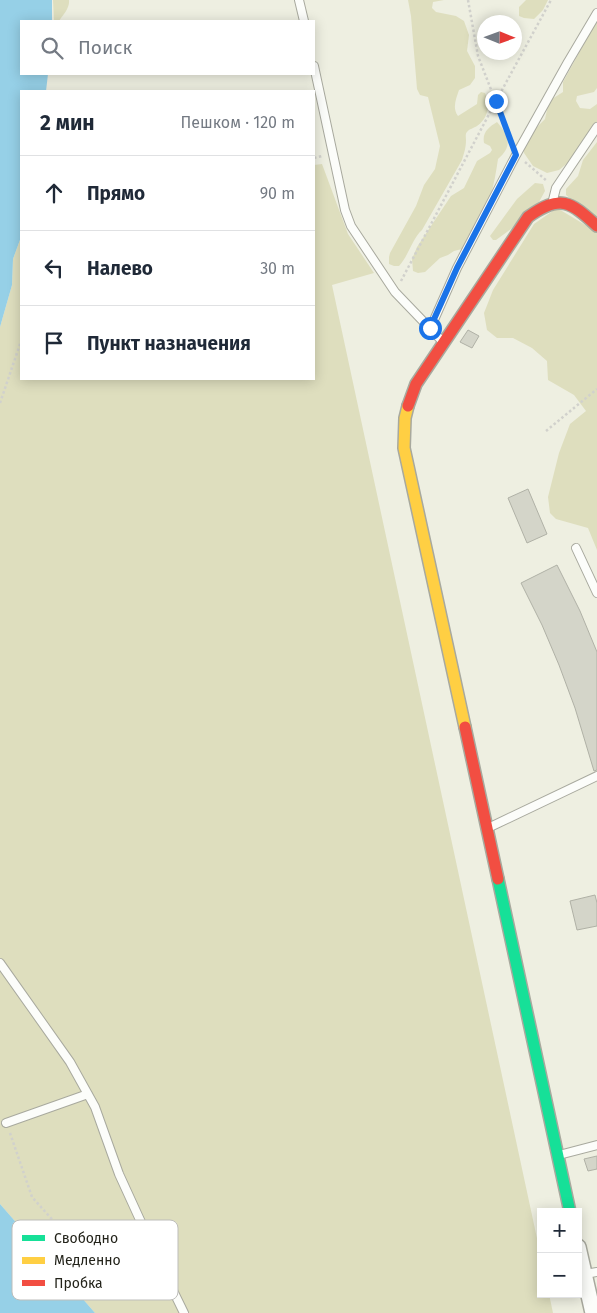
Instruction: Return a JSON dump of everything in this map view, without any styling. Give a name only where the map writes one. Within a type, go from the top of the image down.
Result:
[{"type":"street","points":[[569,1208],[404,448],[405,418],[416,384],[528,217],[540,208],[552,203],[561,202],[574,206],[597,226]]},
{"type":"street","points":[[581,1253],[591,1273],[593,1313]]},
{"type":"lane","points":[[299,0],[304,20]]},
{"type":"lane","points":[[430,328],[457,268],[516,155],[597,13]]},
{"type":"lane","points":[[315,71],[345,210],[351,226],[395,292],[443,342]]},
{"type":"lane","points":[[552,203],[556,188],[597,127]]},
{"type":"lane","points":[[576,548],[597,593]]},
{"type":"lane","points":[[487,829],[597,776]]},
{"type":"lane","points":[[0,963],[70,1062],[88,1094],[95,1107],[119,1174],[140,1220]]},
{"type":"lane","points":[[6,1123],[88,1094]]},
{"type":"lane","points":[[558,1156],[597,1145]]},
{"type":"lane","points":[[178,1300],[184,1313]]},
{"type":"path","points":[[468,0],[478,56],[516,155],[556,188]]},
{"type":"path","points":[[395,292],[551,0]]},
{"type":"path","points":[[0,403],[20,344]]},
{"type":"path","points":[[546,431],[597,389]]},
{"type":"path","points":[[6,1123],[32,1197],[52,1220]]},
{"type":"green space","points":[[53,0],[69,0],[67,9],[60,20],[54,20]]},
{"type":"green space","points":[[408,0],[444,0],[433,2],[432,8],[436,12],[456,16],[464,21],[469,35],[467,51],[475,66],[475,78],[470,85],[459,90],[455,110],[458,116],[477,104],[478,95],[481,92],[485,93],[488,106],[484,119],[466,133],[462,160],[422,230],[399,266],[394,266],[389,264],[390,253],[416,206],[424,185],[435,169],[440,146],[428,97],[420,95],[417,89]]},
{"type":"green space","points":[[526,0],[548,0],[543,10],[534,19],[524,18],[522,15],[519,15],[519,7]]},
{"type":"green space","points":[[597,20],[597,88],[594,92],[577,96],[576,101],[580,108],[590,109],[597,104],[597,128],[570,161],[559,170],[547,173],[533,166],[524,153],[523,143],[545,119],[549,101],[563,92],[563,82]]},
{"type":"green space","points":[[497,122],[507,136],[508,141],[506,150],[498,159],[490,197],[477,223],[462,249],[440,258],[425,272],[418,273],[413,271],[412,259],[417,247],[451,196],[464,188],[477,161],[492,150],[490,146],[484,143],[484,136],[489,128]]},
{"type":"green space","points":[[597,142],[597,221],[566,195],[566,189],[578,176],[583,160]]},
{"type":"green space","points":[[322,164],[348,234],[374,273],[332,285],[537,1238],[537,1298],[550,1298],[553,1313],[95,1313],[84,1300],[178,1300],[178,1220],[14,1220],[0,1204],[0,327],[12,285],[13,259],[20,240],[20,380],[315,380],[315,165]]},
{"type":"green space","points":[[535,183],[543,184],[545,191],[539,202],[511,229],[496,240],[493,240],[490,236],[517,199]]},
{"type":"green space","points":[[557,208],[597,232],[597,550],[588,528],[556,519],[550,513],[548,497],[559,453],[570,424],[586,411],[574,395],[548,380],[547,361],[532,348],[513,338],[497,338],[487,330],[484,313],[493,290],[534,224]]},
{"type":"water","points":[[0,0],[52,0],[52,20],[20,20],[20,75],[48,75],[46,90],[20,90],[20,240],[13,259],[12,285],[0,327]]},
{"type":"water","points":[[0,1204],[14,1220],[12,1220],[12,1300],[84,1300],[95,1313],[0,1313]]},
{"type":"building","points":[[468,330],[479,336],[472,348],[460,342]]},
{"type":"building","points":[[528,489],[547,534],[527,543],[508,498]]},
{"type":"building","points":[[557,565],[580,611],[597,652],[597,770],[594,771],[575,708],[559,665],[521,583]]},
{"type":"building","points":[[595,895],[597,926],[577,930],[570,901]]},
{"type":"building","points":[[597,1156],[597,1169],[588,1171],[584,1159]]},
{"type":"traffic: fast","points":[[498,879],[569,1208]]},
{"type":"traffic: slow","points":[[408,406],[405,418],[404,448],[465,727]]},
{"type":"traffic: jam","points":[[408,406],[416,384],[528,217],[548,205],[564,203],[572,206],[597,226]]},
{"type":"traffic: jam","points":[[465,727],[498,879]]},
{"type":"route","points":[[430,328],[457,268],[516,155],[496,101]]}]
